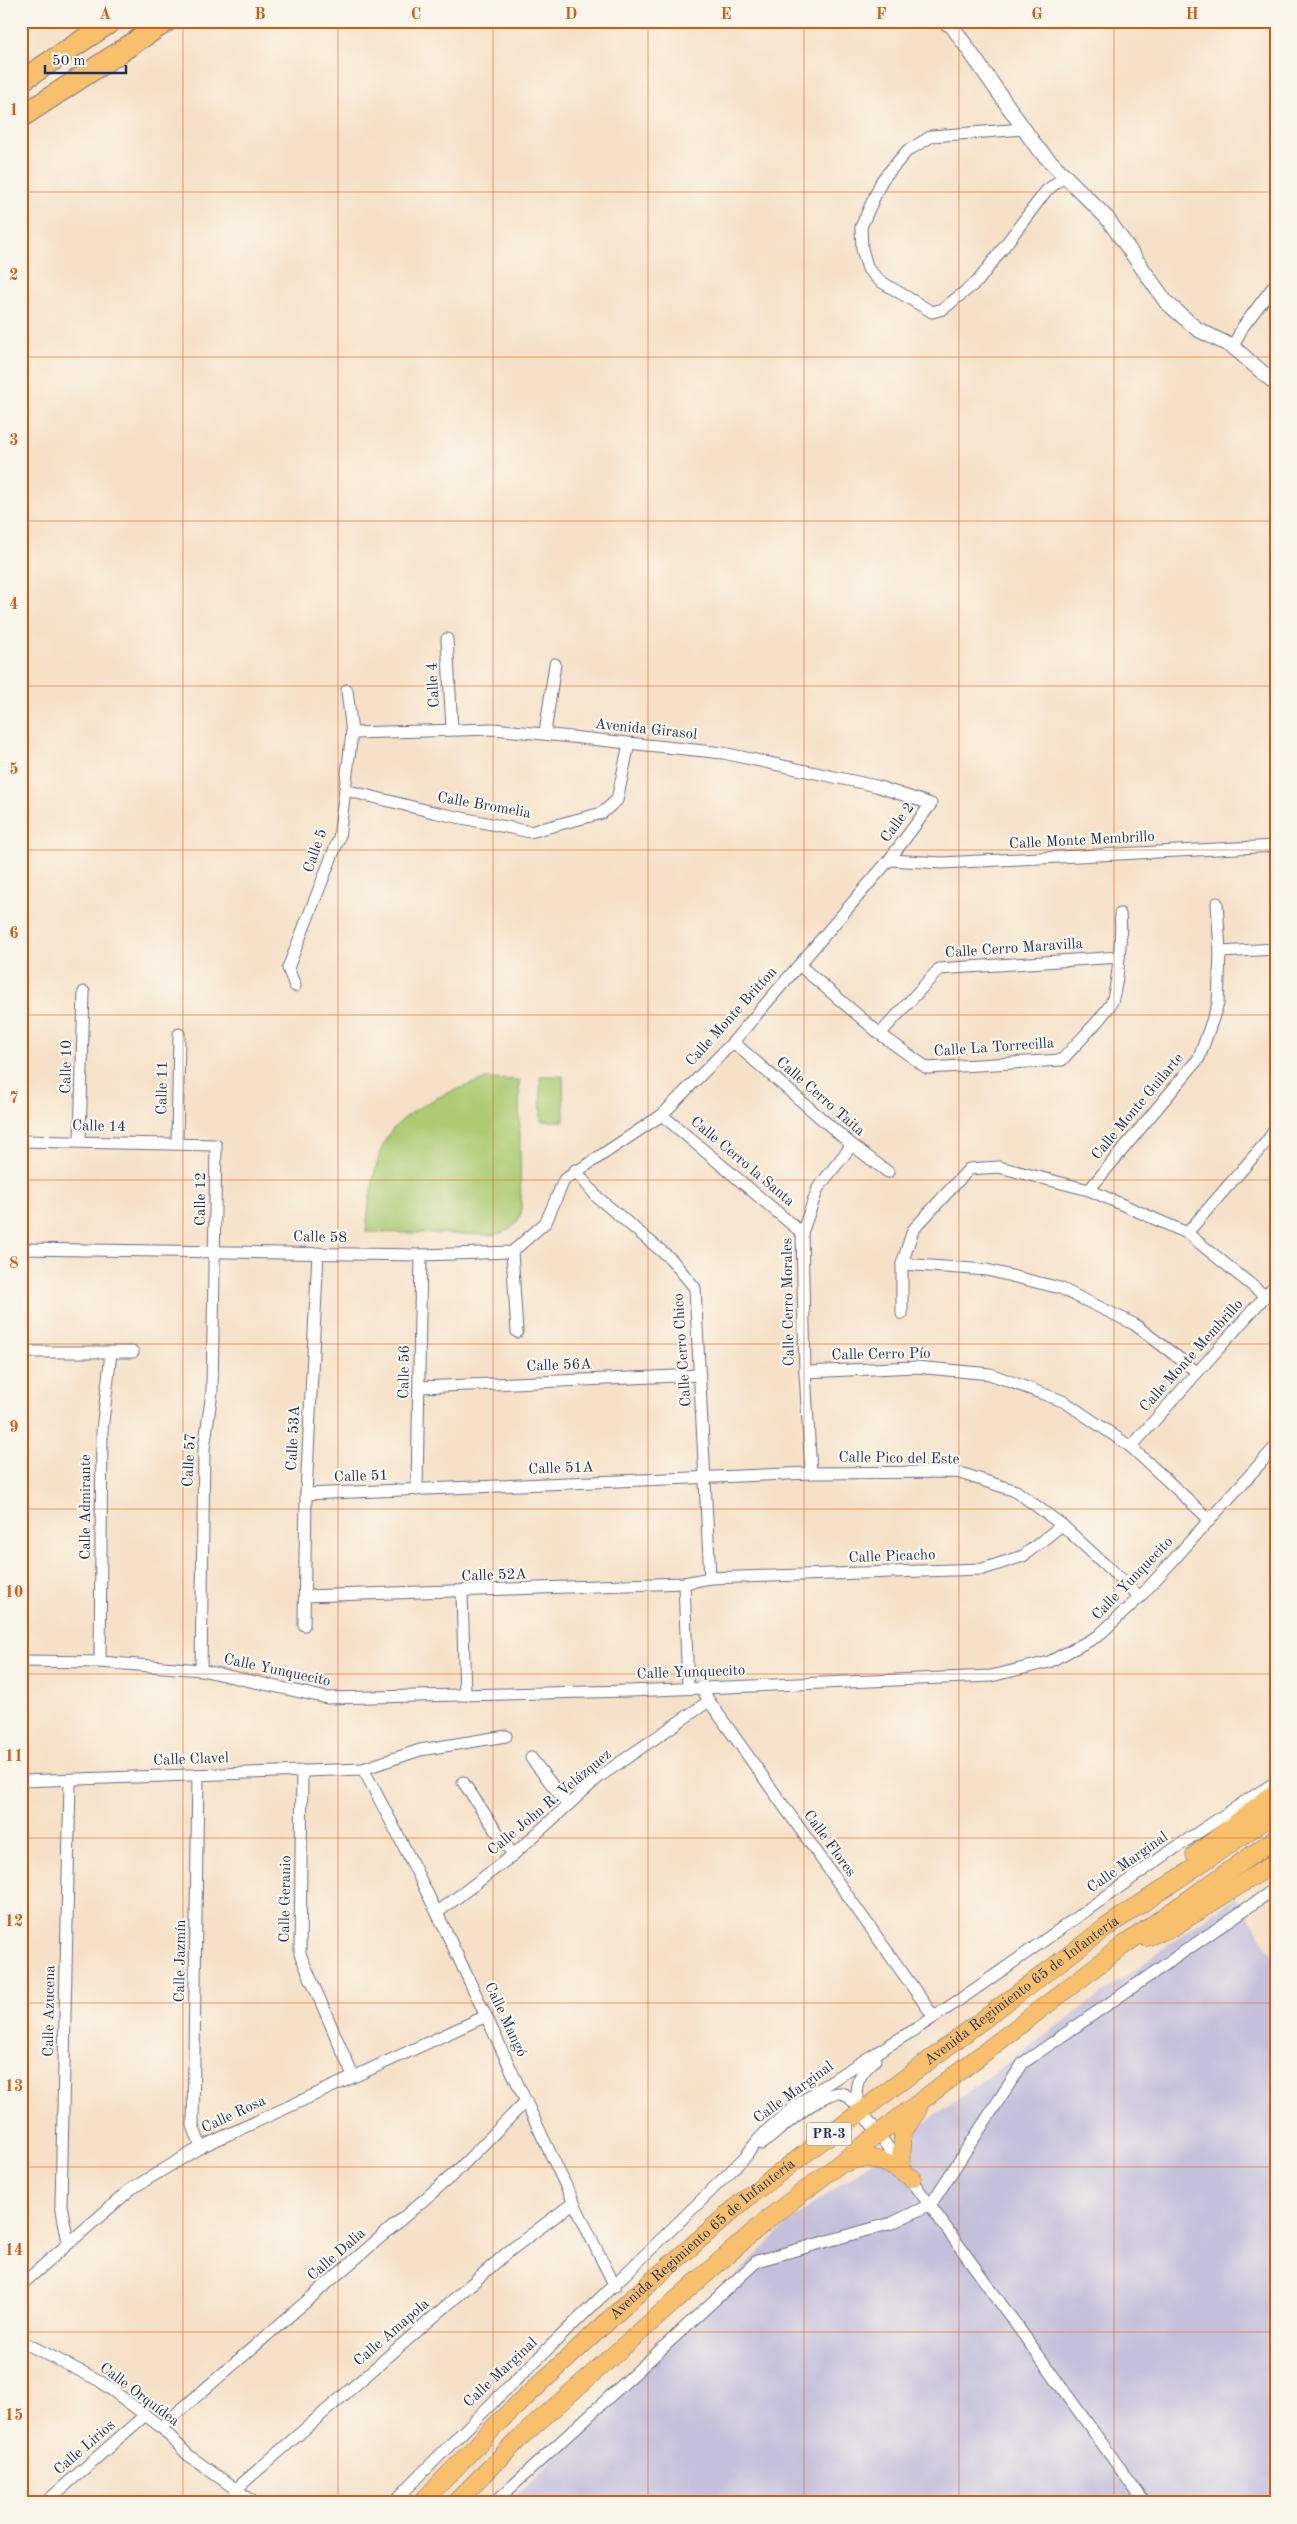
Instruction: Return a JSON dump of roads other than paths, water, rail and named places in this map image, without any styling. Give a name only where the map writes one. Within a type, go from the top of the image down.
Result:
[{"type":"highway","points":[[21,81],[112,21]]},
{"type":"highway","points":[[21,117],[167,21]]},
{"type":"main road","points":[[1105,1928],[1276,1792]]},
{"type":"main road","name":"Avenida Regimiento 65 de Infantería","points":[[422,2503],[502,2419],[635,2296],[750,2195],[1105,1928],[1276,1813]]},
{"type":"main road","name":"Avenida Regimiento 65 de Infantería","points":[[455,2503],[522,2436],[634,2334],[769,2218],[1124,1945],[1276,1838]]},
{"type":"main road","points":[[1124,1945],[1173,1927],[1276,1862]]},
{"type":"main road","points":[[901,2164],[903,2132],[912,2116],[930,2094]]},
{"type":"main road","points":[[837,2166],[856,2158],[868,2156],[889,2164],[912,2178]]},
{"type":"street","points":[[943,21],[952,26],[1038,149],[1107,218],[1166,302],[1197,329],[1233,348],[1276,384]]},
{"type":"street","points":[[1024,129],[932,136],[907,151],[882,180],[861,227],[862,249],[868,269],[880,282],[932,312],[943,309],[978,280],[1046,190],[1065,176]]},
{"type":"street","points":[[1233,348],[1242,328],[1276,283]]},
{"type":"street","name":"Calle 4","points":[[447,639],[452,729]]},
{"type":"street","points":[[544,733],[555,664]]},
{"type":"street","name":"Calle 5","points":[[295,986],[288,968],[339,838],[352,732],[347,690]]},
{"type":"street","name":"Avenida Girasol","points":[[352,732],[494,729],[723,754],[876,786],[931,804]]},
{"type":"street","name":"Calle Bromelia","points":[[345,790],[433,812],[530,832],[602,813],[617,800],[629,744]]},
{"type":"street","name":"Calle 2","points":[[889,860],[931,804]]},
{"type":"street","name":"Calle Monte Membrillo","points":[[889,860],[942,864],[1276,846]]},
{"type":"street","name":"Calle Monte Britton","points":[[575,1170],[662,1115],[733,1042],[889,860]]},
{"type":"street","name":"Calle Monte Guilarte","points":[[1089,1190],[1199,1058],[1218,1004],[1220,952],[1217,904]]},
{"type":"street","name":"Calle La Torrecilla","points":[[799,965],[880,1034],[927,1068],[1062,1060],[1112,1004],[1119,957],[1120,914]]},
{"type":"street","points":[[1220,952],[1276,949]]},
{"type":"street","name":"Calle Cerro Maravilla","points":[[880,1034],[939,969],[1119,957]]},
{"type":"street","name":"Calle 10","points":[[80,1142],[84,992]]},
{"type":"street","name":"Calle 11","points":[[176,1143],[179,1034]]},
{"type":"street","name":"Calle Cerro Taita","points":[[733,1042],[852,1145],[888,1172]]},
{"type":"street","name":"Calle Cerro la Santa","points":[[662,1115],[802,1233]]},
{"type":"street","points":[[1187,1233],[1268,1140],[1276,1127]]},
{"type":"street","name":"Calle 14","points":[[21,1141],[216,1145]]},
{"type":"street","name":"Calle 12","points":[[216,1145],[216,1252]]},
{"type":"street","name":"Calle Cerro Morales","points":[[811,1474],[802,1233],[818,1188],[852,1145]]},
{"type":"street","points":[[902,1314],[902,1264],[914,1230],[969,1169],[999,1167],[1089,1190],[1187,1233],[1265,1296]]},
{"type":"street","points":[[517,1332],[512,1252],[546,1222],[564,1180],[575,1170]]},
{"type":"street","name":"Calle Cerro Chico","points":[[575,1170],[597,1197],[671,1259],[695,1288],[710,1578]]},
{"type":"street","name":"Calle 58","points":[[21,1249],[421,1255],[512,1252]]},
{"type":"street","name":"Calle 57","points":[[201,1670],[204,1449],[212,1392],[216,1252]]},
{"type":"street","name":"Calle 53A","points":[[304,1625],[306,1494],[318,1253]]},
{"type":"street","name":"Calle 56","points":[[417,1490],[421,1255]]},
{"type":"street","points":[[902,1264],[987,1270],[1060,1288],[1134,1324],[1197,1372]]},
{"type":"street","name":"Calle Monte Membrillo","points":[[1131,1448],[1276,1284]]},
{"type":"street","points":[[21,1352],[133,1352]]},
{"type":"street","name":"Calle Admirante","points":[[100,1662],[102,1430],[111,1352]]},
{"type":"street","name":"Calle Cerro Pío","points":[[806,1372],[916,1367],[990,1374],[1065,1402],[1131,1448],[1210,1520]]},
{"type":"street","name":"Calle 56A","points":[[420,1387],[700,1375]]},
{"type":"street","name":"Calle Yunquecito","points":[[21,1661],[100,1662],[201,1670],[327,1698],[701,1688],[991,1676],[1049,1662],[1098,1636],[1140,1597],[1276,1446]]},
{"type":"street","name":"Calle Pico del Este","points":[[706,1478],[957,1472],[1016,1491],[1062,1526],[1140,1597]]},
{"type":"street","name":"Calle 51A","points":[[417,1490],[706,1478]]},
{"type":"street","name":"Calle 51","points":[[306,1494],[417,1490]]},
{"type":"street","name":"Calle Picacho","points":[[684,1583],[710,1578],[983,1569],[1023,1556],[1062,1526]]},
{"type":"street","points":[[684,1583],[688,1688]]},
{"type":"street","name":"Calle 52A","points":[[305,1596],[684,1583]]},
{"type":"street","points":[[462,1592],[465,1695]]},
{"type":"street","name":"Calle Flores","points":[[701,1688],[708,1701],[934,2017]]},
{"type":"street","name":"Calle John R. Velázquez","points":[[438,1912],[513,1855],[600,1778],[708,1701]]},
{"type":"street","name":"Calle Clavel","points":[[21,1781],[70,1781],[198,1774],[363,1769],[420,1750],[506,1736]]},
{"type":"street","points":[[531,1758],[568,1805]]},
{"type":"street","name":"Calle Mangó","points":[[363,1769],[438,1912],[573,2203],[615,2286]]},
{"type":"street","name":"Calle Geranio","points":[[302,1771],[300,1954],[353,2076]]},
{"type":"street","name":"Calle Jazmín","points":[[198,1774],[193,2126],[201,2147]]},
{"type":"street","name":"Calle Azucena","points":[[68,2242],[61,2205],[70,1781]]},
{"type":"street","points":[[463,1782],[513,1855]]},
{"type":"street","name":"Calle Marginal","points":[[393,2503],[480,2412],[615,2286],[747,2156],[757,2139],[778,2121],[810,2096],[934,2017],[1206,1826],[1276,1782]]},
{"type":"street","points":[[494,2503],[757,2261],[892,2223],[931,2204],[1024,2063],[1276,1888]]},
{"type":"street","name":"Calle Rosa","points":[[21,2285],[131,2189],[201,2147],[486,2016]]},
{"type":"street","points":[[861,2110],[855,2093],[856,2081],[869,2065],[898,2040]]},
{"type":"street","points":[[747,2156],[818,2101],[833,2094],[842,2093],[861,2110],[912,2178],[1145,2503]]},
{"type":"street","name":"Calle Dalia","points":[[161,2427],[456,2172],[526,2100]]},
{"type":"street","name":"Calle Amapola","points":[[235,2490],[508,2252],[573,2203]]},
{"type":"street","name":"Calle Orquídea","points":[[21,2341],[100,2381],[161,2427],[188,2455],[255,2503]]},
{"type":"street","name":"Calle Lirios","points":[[45,2503],[144,2416]]}]
